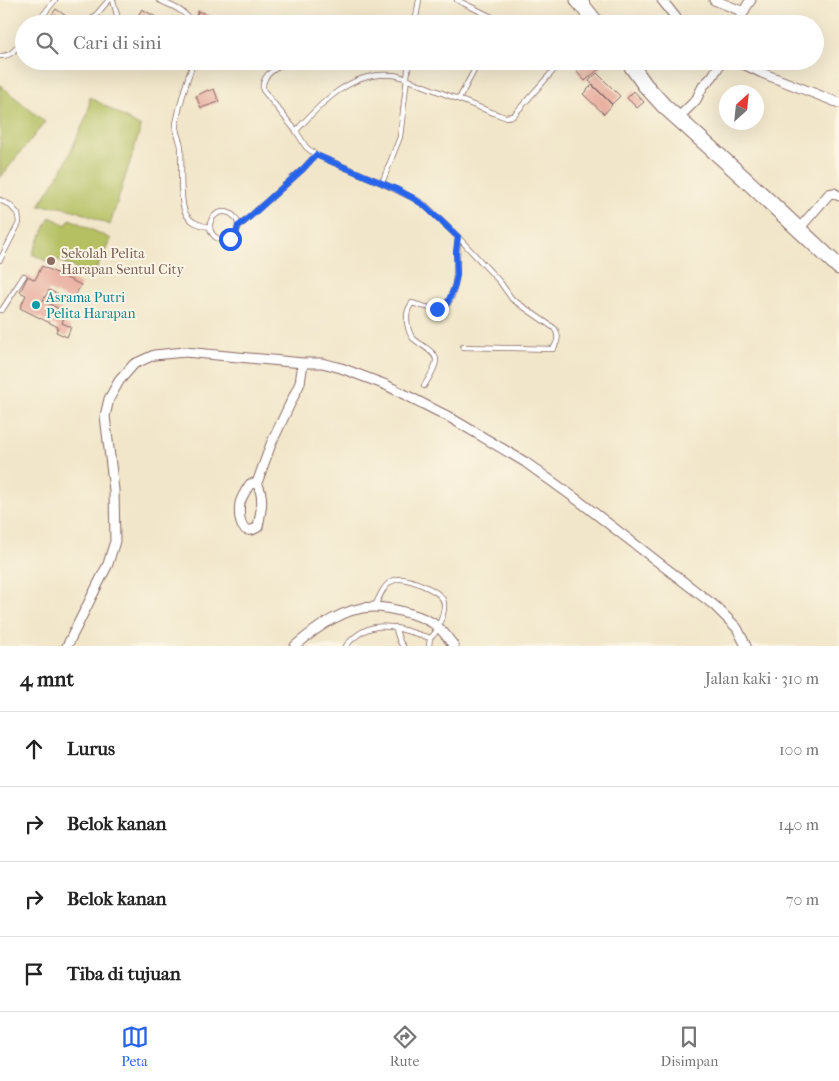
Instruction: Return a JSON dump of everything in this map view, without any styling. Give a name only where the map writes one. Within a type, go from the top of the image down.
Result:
[{"type":"main road","points":[[578,0],[590,15]]},
{"type":"main road","points":[[634,70],[664,106],[839,267]]},
{"type":"street","points":[[662,0],[674,15]]},
{"type":"street","points":[[714,0],[744,12]]},
{"type":"street","points":[[742,15],[751,0]]},
{"type":"street","points":[[678,118],[696,100],[703,86],[712,78],[717,70]]},
{"type":"street","points":[[756,70],[839,103]]},
{"type":"street","points":[[798,230],[829,194],[834,193],[839,196]]},
{"type":"street","points":[[66,646],[108,564],[116,541],[114,490],[105,416],[109,399],[119,382],[134,364],[154,355],[186,352],[303,363],[322,363],[386,385],[448,417],[525,462],[579,501],[715,606],[737,628],[746,646]]},
{"type":"street","points":[[257,483],[250,484],[240,504],[239,514],[242,525],[246,530],[250,531],[258,527],[262,504],[262,492],[257,483],[270,444],[300,383],[303,363]]},
{"type":"street","points":[[295,646],[308,635],[345,613],[374,607],[402,611],[426,619],[438,626],[454,646]]},
{"type":"lane","points":[[43,15],[54,0]]},
{"type":"lane","points":[[97,15],[111,0],[117,15]]},
{"type":"lane","points":[[159,0],[182,11],[185,15]]},
{"type":"lane","points":[[417,15],[419,0]]},
{"type":"lane","points":[[457,0],[486,15]]},
{"type":"lane","points":[[0,56],[12,53],[15,49]]},
{"type":"lane","points":[[190,70],[184,86],[176,127],[181,145],[182,198],[184,212],[189,219],[202,226],[210,227]]},
{"type":"lane","points":[[273,70],[267,74],[263,81],[263,90],[296,131],[306,147],[316,155],[382,183],[425,206],[458,237],[500,282],[512,299],[554,328],[557,331],[558,338],[553,350],[463,347]]},
{"type":"lane","points":[[382,183],[400,136],[408,70]]},
{"type":"lane","points":[[459,99],[474,70]]},
{"type":"lane","points":[[296,131],[326,100],[359,79],[383,74],[393,75],[505,117],[513,116],[553,70]]},
{"type":"lane","points":[[238,226],[303,169],[316,155]]},
{"type":"lane","points":[[0,200],[10,205],[18,214],[19,223],[0,260]]},
{"type":"lane","points":[[226,213],[236,218],[238,226],[236,234],[227,240],[215,237],[210,227],[215,216],[226,213]]},
{"type":"lane","points":[[424,386],[436,362],[435,357],[413,338],[407,325],[407,310],[412,304],[437,309],[444,308],[454,288],[457,275],[456,252],[458,237]]},
{"type":"lane","points":[[0,310],[7,304],[24,276]]},
{"type":"lane","points":[[374,607],[382,591],[390,582],[398,579],[424,586],[440,595],[444,601],[444,612],[430,638],[429,646]]},
{"type":"lane","points":[[346,646],[354,637],[379,626],[395,627],[430,638]]},
{"type":"lane","points":[[395,627],[400,642],[404,646]]},
{"type":"green space","points":[[0,85],[45,122],[0,178]]},
{"type":"green space","points":[[90,97],[141,127],[110,225],[77,211],[60,207],[39,206],[64,166],[88,113]]},
{"type":"green space","points":[[50,217],[66,225],[70,219],[111,239],[92,277],[52,257],[48,262],[32,254]]},
{"type":"building","points":[[56,9],[65,15],[52,15]]},
{"type":"building","points":[[142,9],[152,15],[138,15]]},
{"type":"building","points":[[198,11],[208,15],[196,15]]},
{"type":"building","points":[[577,70],[598,70],[585,81],[576,71]]},
{"type":"building","points":[[597,73],[620,96],[612,104],[589,81]]},
{"type":"building","points":[[592,85],[612,105],[604,114],[583,94]]},
{"type":"building","points":[[214,89],[219,102],[201,108],[196,96]]},
{"type":"building","points":[[634,91],[644,102],[637,108],[627,98]]},
{"type":"building","name":"Asrama Putri Pelita Harapan","points":[[42,266],[81,285],[72,301],[49,290],[43,300],[66,313],[62,323],[71,327],[67,337],[56,332],[58,327],[20,308],[26,295],[20,292],[28,276],[35,280]]},
{"type":"place","name":"Sekolah Pelita Harapan Sentul City","points":[[51,261]]},
{"type":"place","name":"Asrama Putri Pelita Harapan","points":[[36,305]]},
{"type":"route","points":[[230,239],[236,234],[238,226],[303,169],[316,155],[413,198],[436,215],[458,237],[456,252],[457,275],[454,288],[444,308],[437,309]]}]
